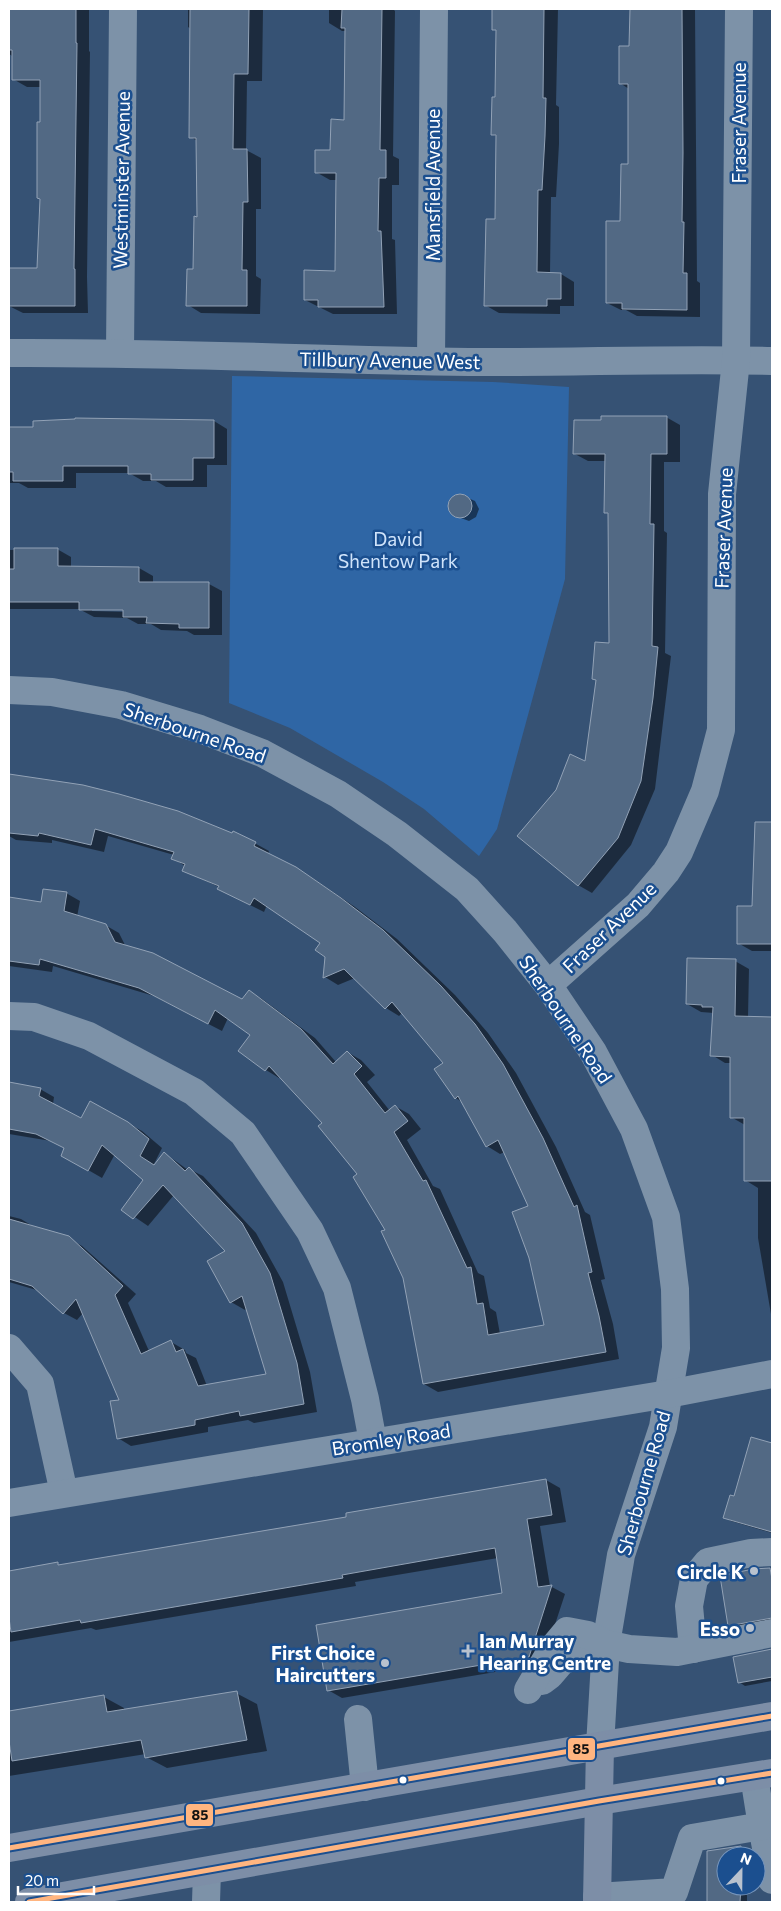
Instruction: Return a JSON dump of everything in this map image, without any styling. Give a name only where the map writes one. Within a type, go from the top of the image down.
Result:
[{"type":"main road","points":[[9,1848],[772,1716]]},
{"type":"main road","points":[[597,1900],[600,1746]]},
{"type":"main road","points":[[28,1902],[599,1801],[763,1774]]},
{"type":"street","name":"Westminster Avenue","points":[[120,352],[123,9]]},
{"type":"street","name":"Mansfield Avenue","points":[[431,361],[434,9]]},
{"type":"street","name":"Fraser Avenue","points":[[548,985],[638,905],[666,872],[679,852],[705,791],[721,730],[722,494],[736,360],[738,9]]},
{"type":"street","name":"Tillbury Avenue West","points":[[9,352],[120,352],[570,363],[772,361]]},
{"type":"street","name":"Sherbourne Road","points":[[9,690],[52,692],[121,705],[200,729],[262,753],[338,794],[397,834],[467,889],[505,931],[548,985],[593,1052],[634,1129],[666,1217],[675,1289],[676,1348],[664,1426],[621,1555],[606,1644],[600,1746]]},
{"type":"street","points":[[9,1016],[34,1017],[89,1036],[194,1092],[243,1133],[310,1231],[337,1288],[365,1399],[373,1442]]},
{"type":"street","points":[[9,1348],[40,1384],[64,1493]]},
{"type":"street","name":"Bromley Road","points":[[9,1503],[668,1394],[772,1374]]},
{"type":"street","points":[[693,1649],[689,1606],[694,1579],[708,1562],[751,1553],[772,1552]]},
{"type":"street","points":[[606,1644],[629,1650],[677,1652],[772,1633]]},
{"type":"street","points":[[358,1719],[365,1787]]},
{"type":"street","points":[[763,1774],[762,1826],[772,1880]]},
{"type":"street","points":[[597,1900],[676,1897],[692,1838],[762,1826]]},
{"type":"street","points":[[206,1902],[207,1871]]},
{"type":"green space","name":"David Shentow Park","points":[[232,376],[493,382],[569,387],[565,579],[497,829],[479,856],[424,809],[383,782],[290,728],[229,703]]},
{"type":"building","points":[[9,9],[76,9],[75,306],[9,306],[9,268],[37,268],[40,199],[37,198],[37,122],[40,122],[40,80],[12,80],[12,50],[9,50]]},
{"type":"building","points":[[190,9],[249,9],[248,74],[234,74],[233,149],[247,149],[248,202],[243,202],[242,270],[247,270],[247,306],[186,306],[187,269],[193,269],[194,216],[197,217],[196,138],[189,138]]},
{"type":"building","points":[[342,9],[382,9],[380,150],[386,150],[386,178],[379,178],[378,231],[381,231],[384,307],[318,307],[318,300],[304,300],[304,270],[335,271],[336,173],[315,173],[315,150],[330,150],[331,119],[344,120],[345,28],[341,28]]},
{"type":"building","points":[[492,9],[544,9],[543,98],[546,98],[545,136],[542,190],[538,190],[537,272],[561,273],[561,299],[547,299],[547,306],[484,306],[486,219],[495,219],[496,135],[491,135],[492,97],[495,97],[496,30],[492,30]]},
{"type":"building","points":[[630,9],[682,9],[682,222],[684,222],[683,273],[687,273],[687,310],[622,309],[622,303],[606,303],[606,221],[620,221],[621,164],[628,164],[628,84],[619,84],[619,46],[629,46]]},
{"type":"building","points":[[601,416],[667,416],[667,454],[651,454],[650,524],[654,524],[652,646],[658,647],[641,781],[618,838],[578,886],[517,836],[556,790],[570,754],[585,761],[596,680],[592,679],[595,642],[609,643],[608,513],[604,513],[605,454],[573,454],[574,420],[601,420]]},
{"type":"building","points":[[75,418],[214,420],[214,458],[193,458],[193,480],[151,480],[151,474],[128,474],[128,466],[63,466],[63,481],[13,481],[13,472],[9,472],[9,427],[33,427],[33,421]]},
{"type":"building","points":[[460,494],[465,495],[471,501],[471,511],[465,517],[460,518],[455,517],[449,511],[448,506],[449,501],[455,495]]},
{"type":"building","points":[[14,548],[58,548],[58,566],[139,567],[139,582],[209,582],[209,628],[179,628],[179,624],[146,623],[147,617],[123,617],[123,610],[79,610],[79,602],[9,602],[9,569],[14,569]]},
{"type":"building","points":[[9,774],[83,785],[119,794],[178,811],[232,833],[233,831],[256,842],[254,846],[296,867],[383,930],[441,986],[475,1024],[503,1064],[543,1138],[574,1207],[577,1205],[592,1272],[588,1273],[606,1352],[423,1384],[403,1278],[381,1231],[385,1230],[353,1177],[357,1174],[318,1126],[322,1123],[269,1066],[265,1071],[238,1051],[250,1035],[215,1010],[208,1024],[139,988],[40,959],[39,965],[9,961],[9,897],[41,902],[43,889],[67,892],[64,911],[106,924],[115,942],[153,953],[242,999],[249,990],[301,1029],[333,1064],[347,1051],[362,1066],[354,1074],[385,1113],[395,1105],[408,1121],[394,1132],[423,1181],[426,1180],[467,1268],[471,1267],[477,1304],[483,1303],[488,1335],[544,1325],[529,1258],[512,1212],[528,1206],[498,1140],[486,1147],[458,1096],[455,1099],[434,1069],[443,1063],[392,1002],[385,1009],[344,969],[323,978],[325,957],[315,950],[320,943],[254,898],[250,905],[217,889],[219,886],[182,871],[185,864],[171,859],[174,852],[95,829],[91,845],[39,833],[38,836],[9,833]]},
{"type":"building","points":[[755,822],[772,822],[772,944],[737,944],[737,906],[752,906]]},
{"type":"building","points":[[687,958],[736,959],[735,1016],[772,1017],[772,1181],[744,1181],[744,1118],[730,1118],[730,1057],[710,1056],[713,1007],[686,1004]]},
{"type":"building","points":[[9,1082],[41,1088],[39,1096],[81,1118],[90,1101],[128,1122],[149,1139],[140,1156],[154,1165],[164,1152],[185,1171],[189,1167],[242,1223],[270,1273],[297,1363],[304,1404],[240,1416],[239,1411],[195,1420],[195,1425],[117,1439],[110,1401],[119,1400],[76,1299],[63,1314],[32,1286],[9,1279],[9,1219],[69,1236],[123,1286],[115,1295],[141,1354],[171,1340],[176,1352],[183,1349],[198,1386],[266,1374],[242,1296],[230,1303],[207,1261],[225,1251],[163,1185],[133,1219],[121,1210],[143,1180],[102,1145],[88,1171],[61,1156],[64,1148],[36,1134],[9,1129]]},
{"type":"building","points":[[751,1437],[772,1443],[772,1532],[723,1518],[730,1495],[734,1496]]},
{"type":"building","points":[[546,1479],[552,1515],[527,1519],[538,1587],[552,1585],[529,1657],[327,1691],[316,1625],[502,1593],[495,1548],[342,1575],[343,1578],[81,1623],[80,1620],[11,1632],[9,1618],[9,1571],[58,1562],[58,1565],[346,1517],[346,1513]]},
{"type":"building","points":[[770,1568],[772,1579],[772,1618],[728,1626],[720,1576],[753,1569]]},
{"type":"building","points":[[772,1649],[772,1677],[738,1683],[733,1657]]},
{"type":"building","points":[[237,1691],[247,1740],[145,1758],[141,1740],[12,1761],[9,1741],[9,1711],[104,1695],[107,1712]]},
{"type":"building","points":[[716,1850],[716,1896],[740,1896],[740,1902],[707,1902],[707,1851]]},
{"type":"transit line","name":"85","points":[[9,1848],[772,1716]]},
{"type":"transit line","name":"85","points":[[29,1902],[599,1801],[772,1773]]},
{"type":"place","name":"Circle K","points":[[754,1571]]},
{"type":"place","name":"Esso","points":[[750,1628]]},
{"type":"place","name":"Ian Murray Hearing Centre","points":[[468,1651]]},
{"type":"place","name":"First Choice Haircutters","points":[[385,1663]]}]
